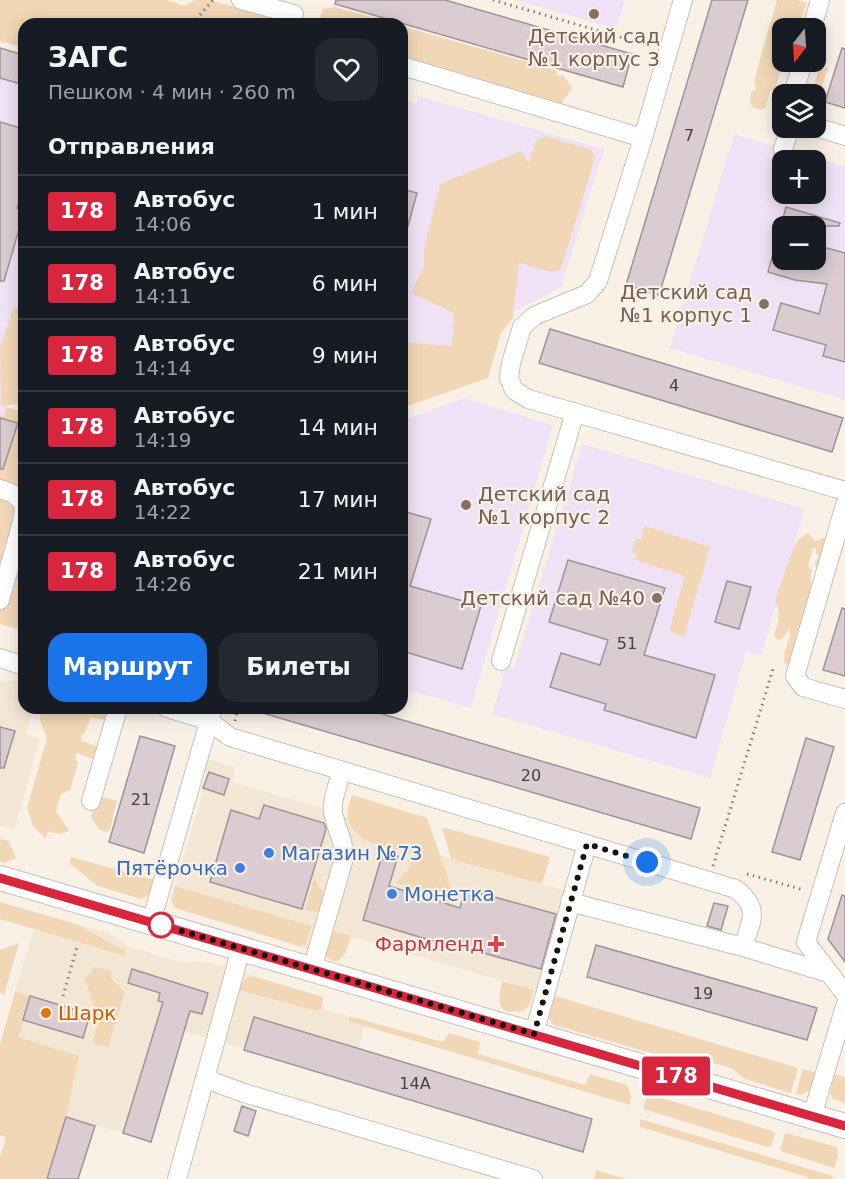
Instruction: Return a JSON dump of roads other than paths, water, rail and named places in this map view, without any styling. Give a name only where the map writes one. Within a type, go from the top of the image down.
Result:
[{"type":"main road","points":[[0,878],[845,1126]]},
{"type":"lane","points":[[241,0],[297,13]]},
{"type":"lane","points":[[683,0],[598,281],[587,294],[534,316],[522,327],[509,378],[514,390],[528,399],[845,490]]},
{"type":"lane","points":[[815,18],[820,0]]},
{"type":"lane","points":[[408,68],[643,138]]},
{"type":"lane","points":[[826,130],[845,136]]},
{"type":"lane","points":[[783,149],[787,138]]},
{"type":"lane","points":[[501,661],[514,588],[544,542],[575,412]]},
{"type":"lane","points":[[0,489],[18,496]]},
{"type":"lane","points":[[845,505],[795,676],[803,687],[845,699]]},
{"type":"lane","points":[[0,600],[18,536]]},
{"type":"lane","points":[[0,658],[18,664]]},
{"type":"lane","points":[[91,801],[116,714]]},
{"type":"lane","points":[[211,714],[230,737],[735,889],[746,897],[752,906],[753,917],[743,947]]},
{"type":"lane","points":[[151,922],[211,714]]},
{"type":"lane","points":[[312,969],[344,858],[344,842],[333,816],[333,801],[342,771]]},
{"type":"lane","points":[[845,813],[806,942],[845,994]]},
{"type":"lane","points":[[534,1034],[587,844]]},
{"type":"lane","points":[[570,902],[624,918],[743,947],[828,973]]},
{"type":"lane","points":[[177,1179],[241,949]]},
{"type":"lane","points":[[812,1116],[845,1006]]},
{"type":"lane","points":[[206,1079],[244,1093],[533,1179]]},
{"type":"place","name":"Детский сад №1 корпус 3","points":[[594,14]]},
{"type":"place","name":"Детский сад №1 корпус 1","points":[[764,304]]},
{"type":"place","name":"Детский сад №1 корпус 2","points":[[466,505]]},
{"type":"place","name":"Детский сад №40","points":[[657,598]]},
{"type":"place","name":"Магазин №73","points":[[269,853]]},
{"type":"place","name":"Пятёрочка","points":[[240,868]]},
{"type":"place","name":"Монетка","points":[[392,894]]},
{"type":"place","name":"Фармленд","points":[[496,944]]},
{"type":"place","name":"Шарк","points":[[46,1013]]}]
